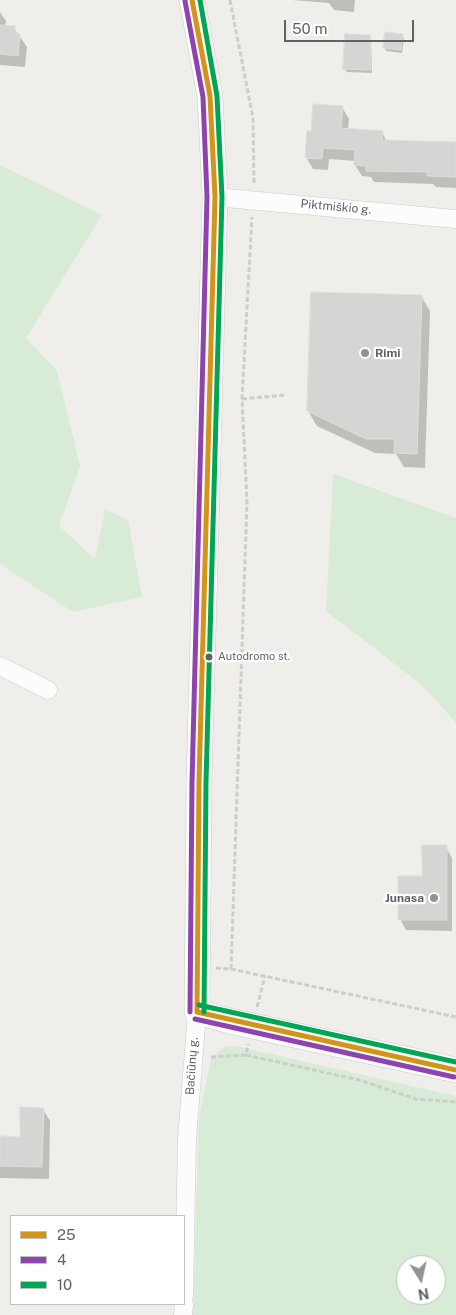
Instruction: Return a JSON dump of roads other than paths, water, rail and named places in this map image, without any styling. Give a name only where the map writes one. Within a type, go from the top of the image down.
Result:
[{"type":"main road","name":"Bačiūnų g.","points":[[192,0],[210,96],[215,197],[196,1012]]},
{"type":"main road","points":[[196,1012],[237,1023],[456,1070]]},
{"type":"street","name":"Piktmiškio g.","points":[[215,197],[456,219]]},
{"type":"street","points":[[0,666],[48,690]]},
{"type":"street","name":"Bačiūnų g.","points":[[185,1243],[187,1139],[196,1012]]},
{"type":"place","name":"Rimi","points":[[365,353]]},
{"type":"place","name":"Autodromo st.","points":[[209,657]]},
{"type":"place","name":"Junasa","points":[[434,898]]}]
